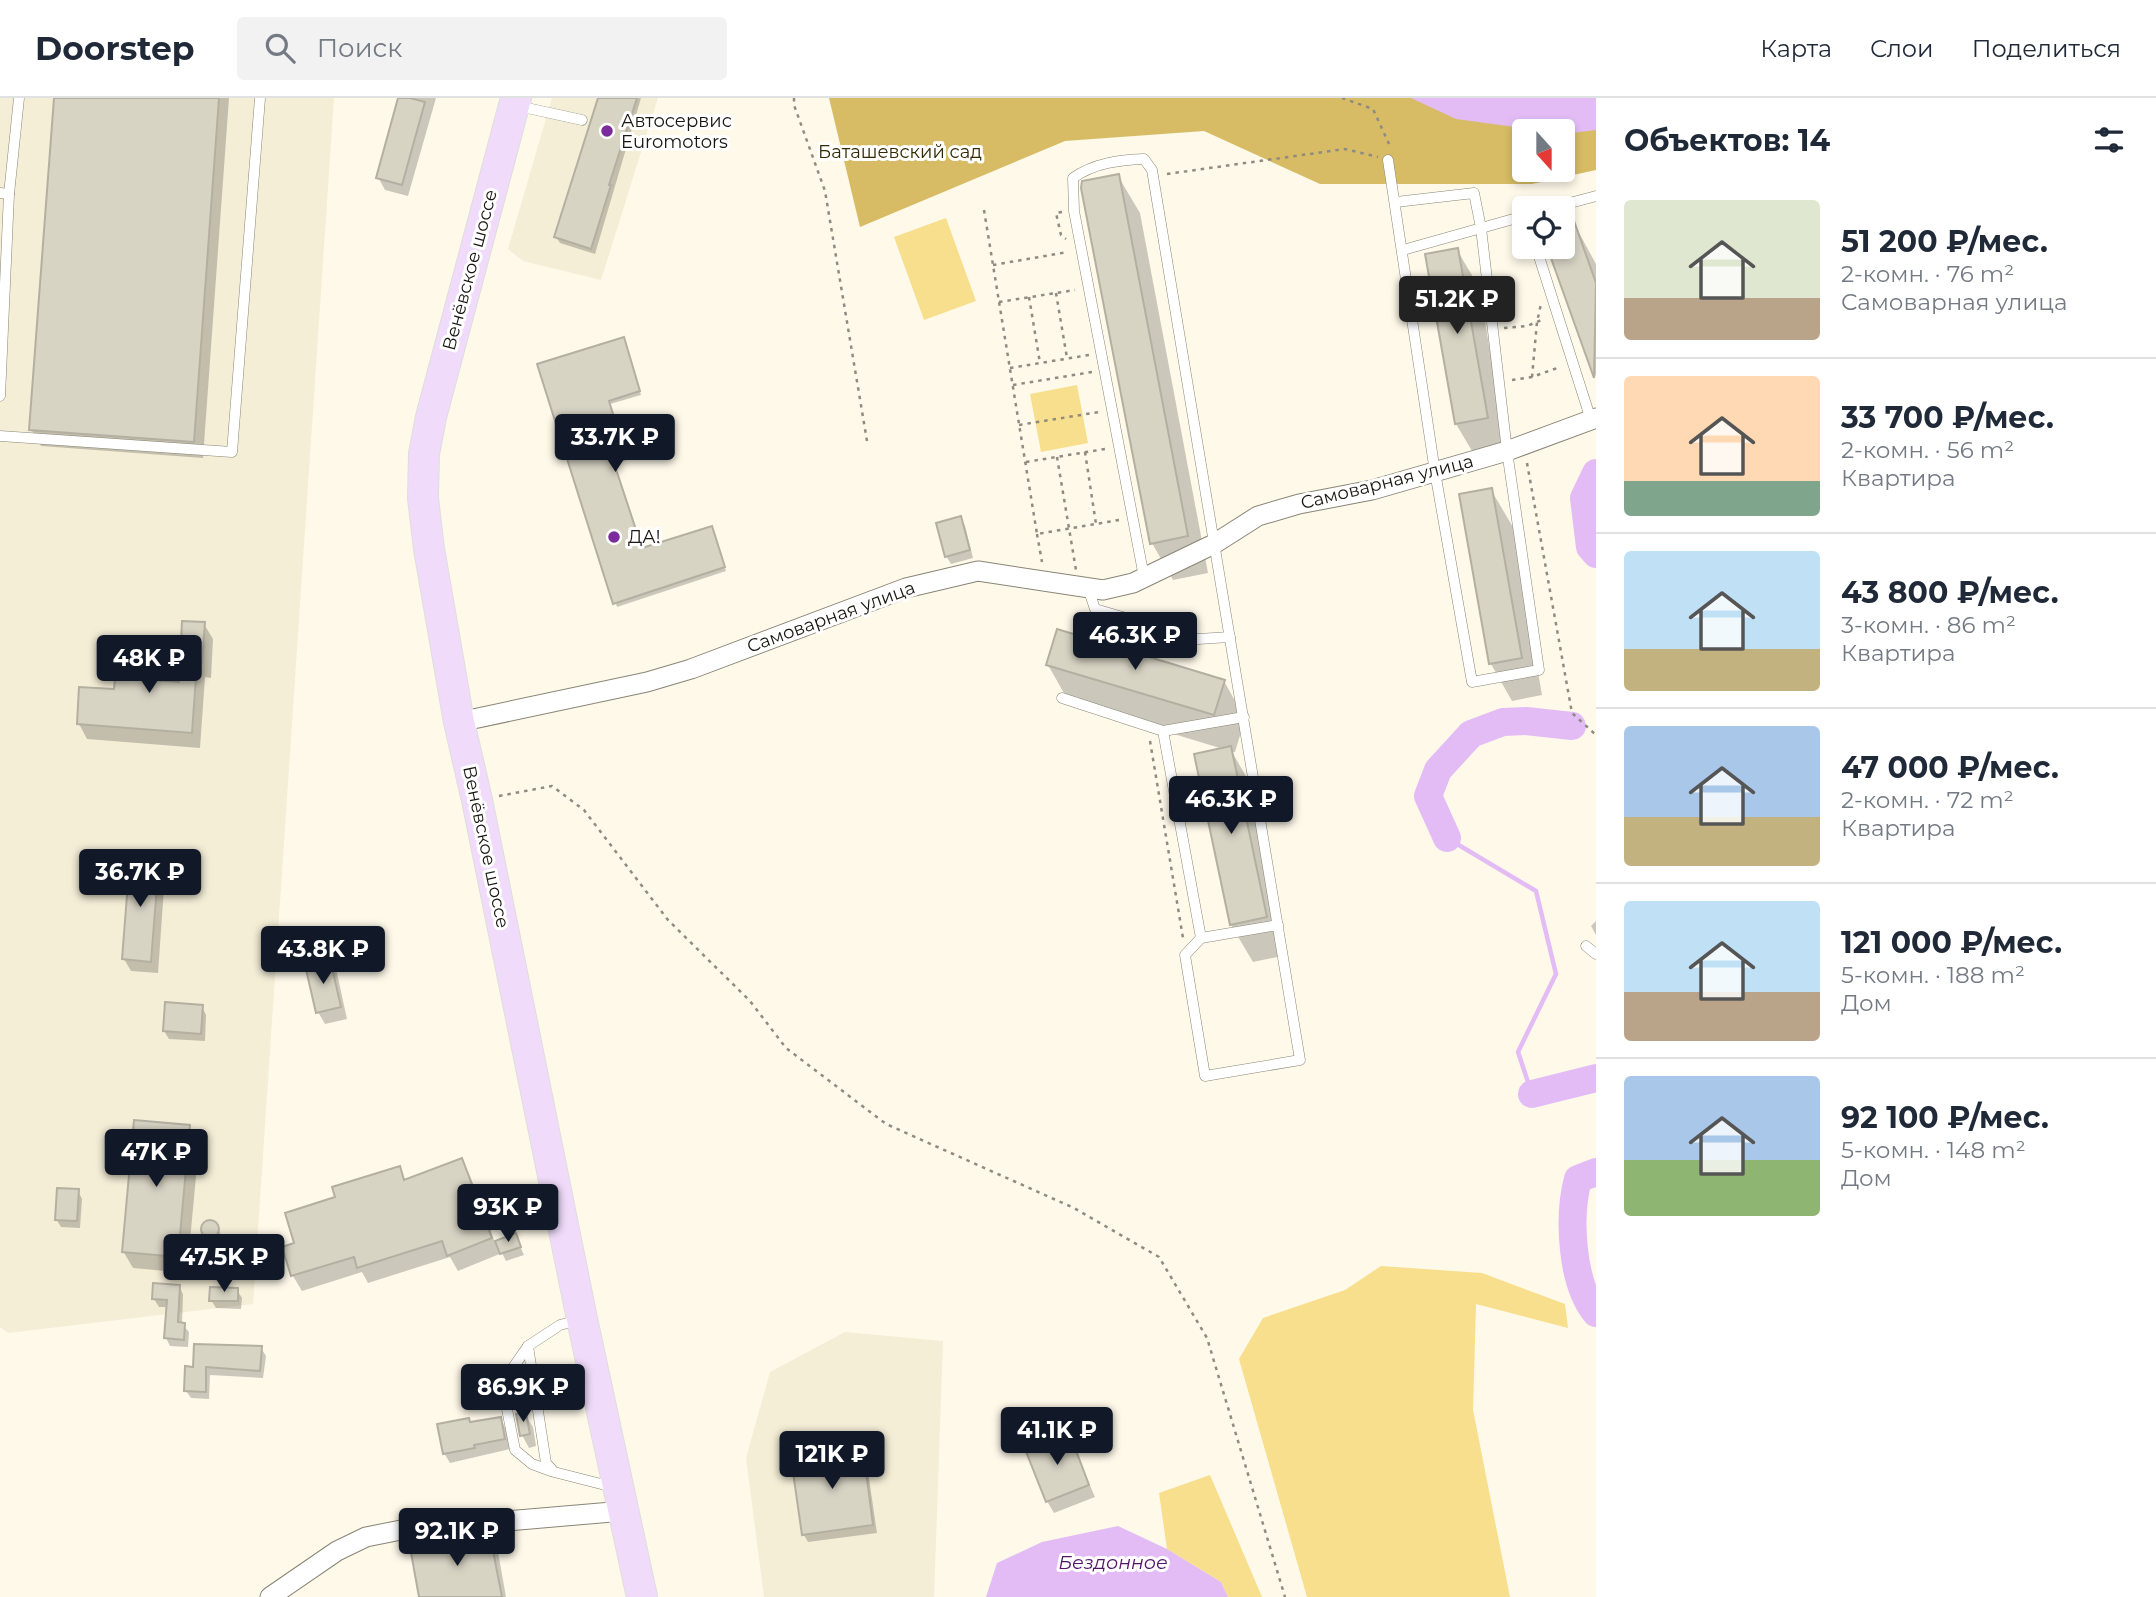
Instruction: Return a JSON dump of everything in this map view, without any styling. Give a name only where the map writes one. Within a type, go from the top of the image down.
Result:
[{"type":"main road","name":"Венёвское шоссе","points":[[515,102],[431,417],[424,454],[422,498],[459,722],[642,1597]]},
{"type":"street","name":"Самоварная улица","points":[[459,722],[647,682],[691,669],[906,588],[978,571],[1103,590],[1133,583],[1214,544],[1258,516],[1372,490],[1516,449],[1593,419]]},
{"type":"street","points":[[270,1597],[337,1551],[366,1537],[622,1500]]},
{"type":"lane","points":[[0,396],[4,193],[19,98]]},
{"type":"lane","points":[[0,436],[232,452],[260,98]]},
{"type":"lane","points":[[515,102],[583,120]]},
{"type":"lane","points":[[1144,578],[1074,211],[1073,178],[1086,168],[1123,160],[1144,159],[1153,170],[1153,176],[1244,717],[1278,925],[1300,1060],[1205,1076],[1185,955],[1201,938],[1278,925]]},
{"type":"lane","points":[[1388,160],[1434,472],[1472,682],[1539,670],[1516,449],[1499,382],[1481,228],[1474,193],[1396,202]]},
{"type":"lane","points":[[1575,203],[1595,199]]},
{"type":"lane","points":[[1403,250],[1512,219]]},
{"type":"lane","points":[[1540,259],[1593,419]]},
{"type":"lane","points":[[1083,588],[1095,609],[1198,639],[1230,637]]},
{"type":"lane","points":[[1062,698],[1163,731],[1244,717]]},
{"type":"lane","points":[[1163,731],[1201,938]]},
{"type":"lane","points":[[1586,946],[1596,954]]},
{"type":"lane","points":[[582,1319],[560,1325],[528,1346],[510,1372],[506,1404],[515,1450],[532,1464],[622,1500]]},
{"type":"lane","points":[[528,1346],[546,1463],[554,1472]]},
{"type":"path","points":[[794,98],[794,105],[825,191],[867,441]]},
{"type":"path","points":[[1153,176],[1345,149],[1388,160],[1391,146],[1373,109],[1342,98]]},
{"type":"path","points":[[984,210],[1045,581]]},
{"type":"path","points":[[993,265],[1082,250]]},
{"type":"path","points":[[1532,377],[1537,322],[1546,278]]},
{"type":"path","points":[[999,302],[1089,287]]},
{"type":"path","points":[[1056,293],[1067,358]]},
{"type":"path","points":[[1029,297],[1040,363]]},
{"type":"path","points":[[1493,329],[1527,326],[1557,313]]},
{"type":"path","points":[[1010,368],[1101,353]]},
{"type":"path","points":[[1499,382],[1532,377],[1573,363]]},
{"type":"path","points":[[1013,385],[1104,370]]},
{"type":"path","points":[[1019,425],[1112,410]]},
{"type":"path","points":[[1025,462],[1119,446]]},
{"type":"path","points":[[1516,449],[1572,713],[1596,736]]},
{"type":"path","points":[[1084,452],[1096,524]]},
{"type":"path","points":[[1057,457],[1083,588]]},
{"type":"path","points":[[1037,534],[1133,518]]},
{"type":"path","points":[[1147,726],[1185,955]]},
{"type":"path","points":[[477,800],[552,786],[584,810],[668,920],[750,1001],[786,1048],[886,1124],[1074,1208],[1159,1257],[1207,1338],[1285,1597]]},
{"type":"shaded area","points":[[0,98],[334,98],[253,1304],[8,1333],[0,1327]]},
{"type":"shaded area","points":[[552,98],[658,98],[601,280],[523,261],[508,249]]},
{"type":"shaded area","points":[[946,218],[976,301],[924,320],[894,237]]},
{"type":"shaded area","points":[[1077,385],[1088,443],[1041,452],[1030,394]]},
{"type":"shaded area","points":[[1381,1266],[1482,1273],[1565,1304],[1568,1328],[1476,1304],[1473,1410],[1510,1597],[1307,1597],[1239,1359],[1263,1318],[1345,1290]]},
{"type":"shaded area","points":[[845,1332],[943,1341],[934,1597],[764,1597],[746,1458],[770,1372]]},
{"type":"shaded area","points":[[1210,1475],[1262,1597],[1228,1597],[1221,1582],[1167,1549],[1159,1493]]},
{"type":"green space","name":"Баташевский сад","points":[[829,98],[1596,98],[1596,170],[1575,175],[1575,119],[1512,119],[1512,182],[1541,182],[1532,184],[1320,184],[1204,131],[1065,141],[860,227]]},
{"type":"water","points":[[1411,98],[1596,98],[1596,130],[1575,133],[1575,119],[1512,119],[1512,127],[1456,119]]},
{"type":"water","name":"Бездонное","points":[[1118,1526],[1167,1549],[1221,1582],[1228,1597],[986,1597],[997,1563],[1042,1542]]},
{"type":"building","points":[[54,98],[219,98],[194,442],[29,430]]},
{"type":"building","points":[[398,98],[425,102],[402,185],[376,178]]},
{"type":"building","points":[[598,98],[637,98],[591,249],[554,237]]},
{"type":"building","points":[[1119,174],[1188,536],[1150,544],[1081,188],[1082,181]]},
{"type":"building","points":[[1575,224],[1596,283],[1594,378],[1551,259],[1575,259]]},
{"type":"building","points":[[1458,248],[1488,418],[1455,424],[1425,254]]},
{"type":"building","points":[[624,337],[640,391],[609,401],[626,456],[613,460],[642,548],[712,526],[725,567],[613,604],[537,364]]},
{"type":"building","points":[[1492,488],[1522,658],[1489,664],[1459,494]]},
{"type":"building","points":[[961,516],[970,550],[945,557],[936,523]]},
{"type":"building","points":[[182,621],[205,622],[202,663],[197,662],[192,733],[77,724],[79,687],[114,689],[115,677],[179,682]]},
{"type":"building","points":[[1057,629],[1225,680],[1214,715],[1046,665]]},
{"type":"building","points":[[1231,746],[1267,917],[1230,925],[1194,754]]},
{"type":"building","points":[[130,857],[159,860],[151,962],[122,959]]},
{"type":"building","points":[[330,959],[341,1007],[316,1013],[305,965]]},
{"type":"building","points":[[165,1002],[203,1005],[201,1034],[163,1031]]},
{"type":"building","points":[[134,1120],[190,1125],[178,1257],[122,1252]]},
{"type":"building","points":[[462,1158],[492,1238],[447,1256],[442,1241],[357,1268],[354,1257],[291,1276],[282,1247],[294,1243],[285,1213],[335,1197],[332,1187],[400,1166],[404,1180]]},
{"type":"building","points":[[57,1188],[79,1189],[77,1221],[55,1220]]},
{"type":"building","points":[[206,1220],[214,1220],[219,1229],[217,1236],[206,1238],[201,1233],[201,1225]]},
{"type":"building","points":[[516,1233],[521,1247],[500,1254],[495,1241]]},
{"type":"building","points":[[153,1283],[180,1285],[178,1322],[185,1323],[184,1340],[164,1338],[167,1300],[152,1299]]},
{"type":"building","points":[[210,1287],[238,1288],[238,1301],[209,1301]]},
{"type":"building","points":[[194,1344],[262,1346],[260,1371],[206,1367],[206,1392],[184,1391],[185,1366],[193,1367]]},
{"type":"building","points":[[526,1413],[530,1434],[520,1436],[516,1414]]},
{"type":"building","points":[[501,1417],[505,1439],[443,1454],[437,1424],[469,1418],[470,1422]]},
{"type":"building","points":[[1069,1432],[1089,1485],[1046,1502],[1025,1449]]},
{"type":"building","points":[[863,1448],[873,1525],[802,1535],[791,1458]]},
{"type":"building","points":[[490,1535],[502,1597],[419,1597],[410,1547],[459,1537]]},
{"type":"waterway","points":[[1596,473],[1584,498],[1590,547],[1596,554]]},
{"type":"waterway","points":[[1447,838],[1428,796],[1438,770],[1471,734],[1503,722],[1526,721],[1572,726]]},
{"type":"waterway","points":[[1447,838],[1536,891],[1556,974],[1518,1052],[1532,1094]]},
{"type":"waterway","points":[[1532,1094],[1596,1078]]},
{"type":"waterway","points":[[1596,1172],[1578,1179],[1573,1211],[1574,1249],[1581,1285],[1596,1313]]},
{"type":"place","name":"Автосервис Euromotors","points":[[607,131]]},
{"type":"place","name":"ДА!","points":[[614,537]]}]
